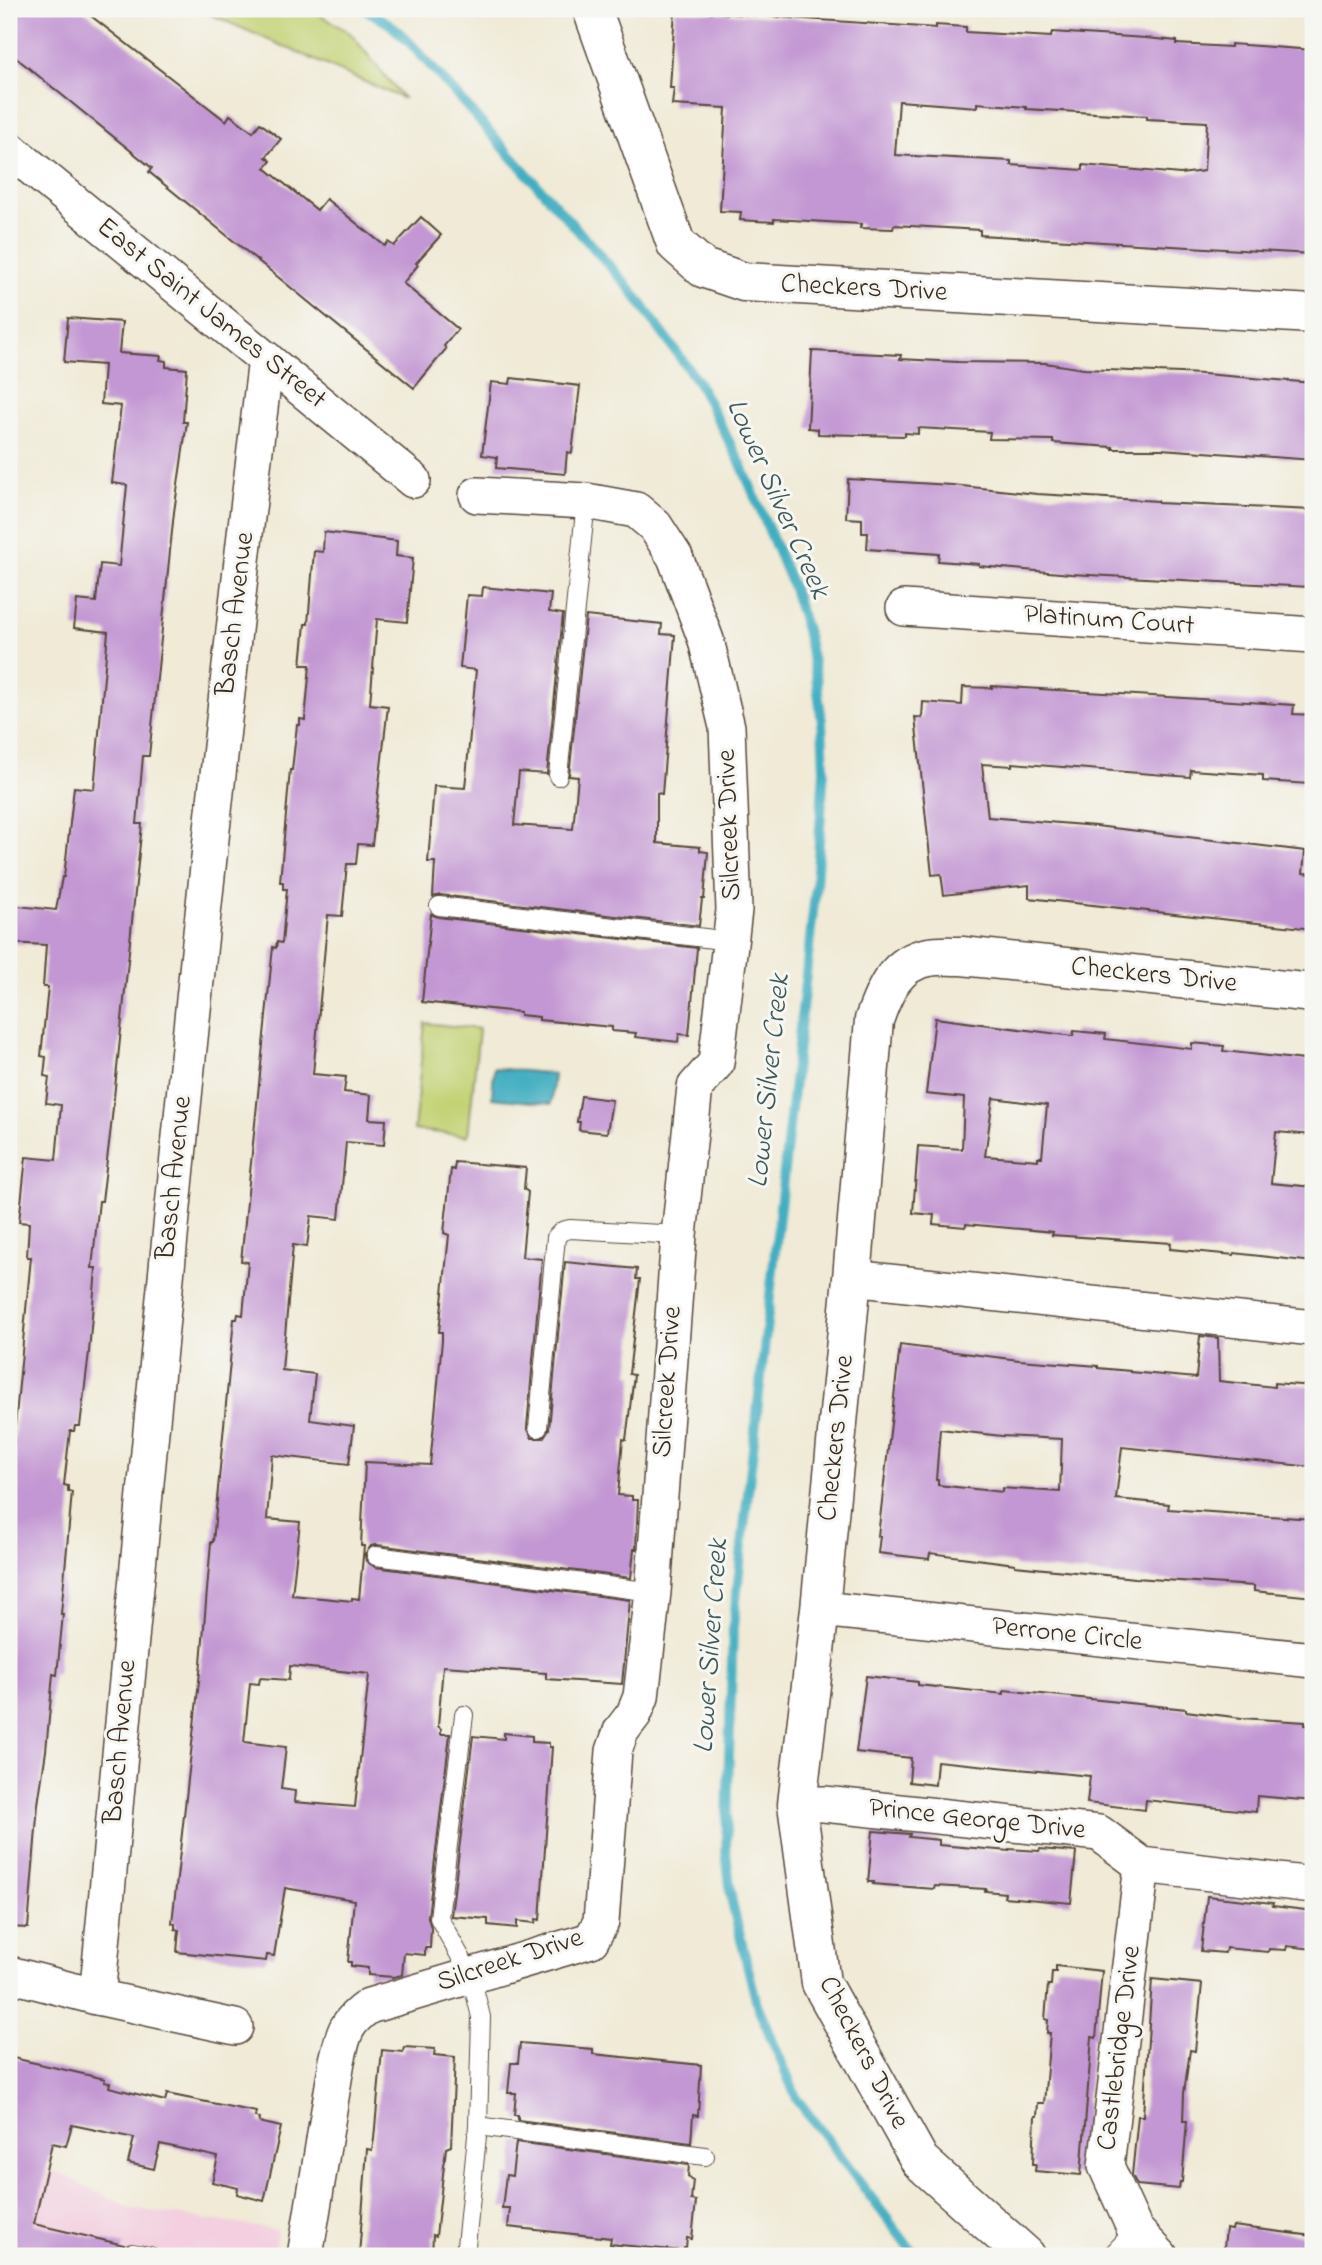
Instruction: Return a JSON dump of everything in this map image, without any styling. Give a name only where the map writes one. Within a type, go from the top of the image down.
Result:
[{"type":"street","name":"Checkers Drive","points":[[592,9],[676,244],[703,268],[744,282],[1313,314]]},
{"type":"street","name":"East Saint James Street","points":[[9,149],[413,480]]},
{"type":"street","name":"Basch Avenue","points":[[97,1997],[174,1178],[235,615],[266,359]]},
{"type":"street","name":"Silcreek Drive","points":[[304,2256],[337,2061],[344,2031],[354,2016],[369,2006],[591,1940],[601,1922],[614,1751],[621,1731],[634,1714],[641,1697],[653,1592],[680,1235],[695,1087],[716,1063],[734,910],[727,727],[706,640],[675,557],[655,526],[636,510],[586,501],[477,495]]},
{"type":"street","name":"Platinum Court","points":[[904,608],[1313,635]]},
{"type":"street","name":"Checkers Drive","points":[[1026,2256],[920,2161],[821,1983],[797,1804],[820,1609],[874,1020],[884,989],[902,968],[927,957],[962,956],[1313,993]]},
{"type":"street","points":[[852,1278],[1313,1328]]},
{"type":"street","name":"Perrone Circle","points":[[820,1609],[1313,1660]]},
{"type":"street","name":"Prince George Drive","points":[[797,1804],[824,1804],[1099,1833],[1142,1865],[1313,1885]]},
{"type":"street","name":"Castlebridge Drive","points":[[1142,1865],[1106,2166],[1135,2230],[1160,2256]]},
{"type":"street","points":[[9,1974],[97,1997],[235,2027]]},
{"type":"lane","points":[[558,776],[586,501]]},
{"type":"lane","points":[[439,906],[730,941]]},
{"type":"lane","points":[[538,1428],[556,1237],[562,1231],[570,1229],[680,1235]]},
{"type":"lane","points":[[376,1556],[653,1592]]},
{"type":"lane","points":[[464,1714],[439,1918],[471,1976],[481,2017],[478,2126],[465,2256]]},
{"type":"lane","points":[[478,2126],[705,2156]]},
{"type":"lane","points":[[1111,2256],[1135,2230]]},
{"type":"shaded area","points":[[9,2161],[57,2172],[130,2208],[277,2230],[274,2256],[9,2256]]},
{"type":"green space","points":[[198,9],[310,9],[350,33],[404,99]]},
{"type":"green space","points":[[425,1023],[479,1029],[468,1136],[414,1130]]},
{"type":"water","points":[[494,1068],[554,1074],[551,1104],[492,1098]]},
{"type":"building","points":[[9,9],[82,9],[226,121],[230,115],[253,132],[260,123],[281,139],[266,157],[271,161],[265,168],[317,210],[326,199],[385,246],[388,242],[394,246],[421,217],[441,235],[416,263],[418,265],[403,283],[458,329],[444,346],[446,349],[414,388],[149,172],[152,168],[9,52]]},
{"type":"building","points":[[675,10],[936,28],[936,25],[966,27],[966,32],[1051,37],[1052,32],[1146,38],[1177,41],[1177,44],[1231,47],[1231,44],[1313,50],[1311,254],[980,235],[980,230],[894,225],[893,229],[860,228],[861,224],[774,219],[774,222],[740,220],[741,212],[720,211],[726,108],[672,105],[674,88],[670,88]],"holes":[[[899,101],[977,107],[977,103],[1207,122],[1204,171],[1180,174],[1083,165],[1083,170],[1011,165],[1011,161],[895,155]]]},
{"type":"building","points":[[68,318],[122,322],[119,353],[161,356],[160,360],[166,361],[166,367],[187,369],[183,422],[187,422],[174,512],[149,756],[143,756],[137,824],[142,824],[111,1127],[92,1268],[96,1268],[89,1352],[80,1426],[75,1426],[74,1431],[70,1431],[64,1485],[72,1492],[63,1614],[38,1804],[28,1928],[9,1927],[9,1470],[31,1257],[27,1257],[29,1223],[19,1222],[26,1157],[56,1160],[61,1105],[46,1103],[49,1077],[44,1076],[46,1057],[41,1056],[48,987],[43,987],[46,945],[9,943],[9,905],[56,910],[64,877],[74,787],[94,789],[108,632],[74,628],[77,600],[96,602],[100,564],[119,566],[127,485],[112,483],[121,406],[101,404],[104,365],[64,362]]},
{"type":"building","points":[[812,351],[901,355],[900,359],[958,362],[1045,363],[1084,369],[1204,374],[1313,383],[1313,460],[1161,449],[1113,449],[1053,443],[1053,440],[989,439],[990,432],[918,428],[918,434],[905,433],[905,436],[818,434],[818,429],[808,428]]},
{"type":"building","points":[[511,378],[580,386],[572,453],[567,452],[565,474],[496,468],[497,457],[482,455],[491,382],[510,384]]},
{"type":"building","points":[[848,479],[1158,503],[1313,510],[1313,580],[1310,580],[1310,587],[1071,574],[938,561],[939,554],[867,549],[868,533],[862,533],[862,519],[846,518]]},
{"type":"building","points":[[324,532],[397,541],[396,556],[413,558],[407,622],[377,619],[370,704],[388,706],[372,845],[358,844],[356,864],[347,864],[342,916],[328,915],[313,1074],[346,1077],[344,1092],[371,1095],[369,1119],[386,1120],[384,1145],[346,1142],[339,1219],[311,1216],[307,1247],[293,1245],[282,1370],[315,1374],[310,1420],[354,1426],[349,1464],[272,1455],[267,1519],[300,1522],[292,1595],[352,1601],[352,1598],[359,1599],[364,1546],[361,1546],[365,1462],[430,1465],[449,1235],[444,1233],[451,1169],[454,1170],[455,1162],[526,1168],[524,1189],[528,1192],[522,1257],[542,1259],[527,1427],[532,1438],[543,1438],[549,1429],[565,1262],[637,1269],[636,1279],[640,1279],[629,1374],[634,1375],[626,1440],[623,1439],[618,1495],[632,1496],[632,1500],[638,1500],[636,1549],[631,1578],[377,1545],[371,1546],[365,1554],[366,1561],[375,1567],[630,1600],[622,1684],[546,1679],[546,1673],[443,1666],[438,1726],[441,1734],[450,1734],[428,1917],[431,1928],[430,1948],[425,1948],[425,1955],[404,1953],[402,1975],[394,1977],[368,1975],[368,1968],[351,1966],[351,1962],[348,1962],[354,1900],[285,1888],[274,1956],[267,1955],[266,1961],[177,1952],[179,1930],[175,1929],[175,1924],[172,1923],[201,1663],[234,1319],[237,1319],[238,1314],[243,1315],[248,1262],[241,1261],[273,947],[276,948],[277,942],[282,943],[287,889],[283,889],[283,882],[280,882],[290,770],[297,725],[300,725],[300,719],[305,720],[310,665],[301,665],[305,624],[308,624],[314,551],[323,552]],"holes":[[[290,1666],[369,1674],[355,1807],[294,1802],[295,1791],[281,1789],[286,1747],[244,1742],[250,1683],[259,1684],[260,1678],[289,1680]]]},
{"type":"building","points":[[483,587],[551,594],[549,612],[563,614],[547,774],[519,772],[514,825],[573,829],[578,777],[569,776],[586,616],[662,624],[661,634],[675,635],[662,794],[657,793],[657,843],[700,847],[700,851],[708,852],[699,926],[440,895],[433,897],[435,862],[428,862],[434,786],[465,788],[476,670],[460,668],[467,595],[482,596]]},
{"type":"building","points":[[992,686],[1294,705],[1293,714],[1313,715],[1310,784],[1263,781],[1263,775],[1191,770],[1190,777],[1012,763],[1012,766],[982,764],[988,817],[1096,826],[1305,851],[1303,873],[1313,874],[1313,929],[1029,898],[1029,885],[944,895],[941,874],[932,875],[915,717],[922,718],[923,702],[962,705],[963,687]]},
{"type":"building","points":[[431,914],[697,948],[689,1035],[679,1034],[678,1042],[635,1037],[636,1033],[612,1031],[612,1027],[539,1020],[539,1017],[520,1015],[520,1012],[422,1002]]},
{"type":"building","points":[[935,1018],[1073,1036],[1074,1031],[1106,1034],[1105,1039],[1192,1049],[1192,1043],[1224,1046],[1223,1051],[1313,1061],[1313,1135],[1276,1132],[1271,1183],[1313,1187],[1313,1262],[1170,1249],[1171,1243],[1052,1235],[1053,1232],[966,1224],[965,1227],[933,1224],[934,1215],[913,1213],[918,1146],[962,1149],[964,1098],[926,1094]],"holes":[[[993,1098],[1047,1105],[1042,1157],[1038,1157],[1038,1160],[985,1156]]]},
{"type":"building","points":[[581,1096],[612,1100],[607,1133],[579,1130],[580,1122],[577,1122]]},
{"type":"building","points":[[1200,1336],[1218,1338],[1219,1381],[1274,1387],[1274,1383],[1313,1386],[1313,1467],[1122,1447],[1116,1499],[1169,1504],[1168,1509],[1313,1519],[1313,1597],[1254,1591],[1254,1586],[1015,1566],[930,1553],[929,1559],[878,1553],[900,1345],[1196,1378]],"holes":[[[940,1429],[1062,1439],[1060,1492],[1002,1488],[1002,1492],[938,1485],[936,1480]]]},
{"type":"building","points":[[866,1676],[918,1682],[918,1685],[1004,1694],[1004,1690],[1186,1709],[1242,1718],[1305,1722],[1305,1725],[1313,1726],[1313,1801],[1257,1796],[1256,1812],[1146,1800],[1145,1810],[1087,1803],[1090,1776],[937,1761],[935,1785],[909,1782],[911,1758],[856,1752]]},
{"type":"building","points":[[504,1733],[532,1736],[532,1742],[549,1743],[549,1747],[552,1747],[540,1920],[536,1919],[535,1923],[517,1921],[517,1928],[488,1925],[488,1919],[451,1916],[473,1736],[504,1739]]},
{"type":"building","points":[[873,1831],[939,1840],[939,1845],[1009,1851],[1040,1849],[1076,1852],[1071,1903],[1004,1897],[1005,1893],[985,1891],[986,1889],[935,1886],[934,1889],[873,1884],[874,1882],[868,1882]]},
{"type":"building","points":[[1207,1896],[1273,1903],[1272,1906],[1313,1911],[1313,1949],[1287,1946],[1286,1950],[1269,1949],[1268,1952],[1226,1948],[1225,1953],[1201,1951]]},
{"type":"building","points":[[1056,1966],[1102,1971],[1096,2038],[1092,2037],[1081,2175],[1035,2171],[1036,2164],[1033,2164],[1035,2116],[1038,2103],[1044,2103],[1050,2033],[1047,2033],[1048,2020],[1045,2019],[1048,1985],[1051,1985],[1052,1972],[1056,1972]]},
{"type":"building","points":[[1152,1979],[1202,1984],[1195,2051],[1190,2050],[1184,2093],[1183,2121],[1187,2121],[1182,2182],[1179,2189],[1137,2185],[1132,2175],[1138,2116],[1143,2116]]},
{"type":"building","points":[[520,2043],[593,2049],[593,2054],[701,2065],[698,2116],[693,2115],[691,2143],[518,2120],[518,2115],[514,2115],[516,2093],[508,2093],[511,2063],[518,2063]]},
{"type":"building","points":[[404,2047],[435,2049],[434,2055],[455,2057],[451,2146],[446,2148],[432,2256],[359,2256],[367,2149],[372,2150],[374,2139],[382,2050],[403,2052]]},
{"type":"building","points":[[9,2057],[105,2079],[104,2082],[110,2083],[109,2087],[165,2101],[167,2094],[256,2112],[255,2117],[260,2118],[259,2122],[281,2127],[264,2201],[237,2194],[238,2188],[212,2182],[218,2157],[160,2144],[154,2169],[128,2163],[134,2138],[72,2125],[66,2146],[52,2143],[34,2224],[124,2245],[121,2256],[56,2256],[28,2250],[27,2256],[9,2256]]},
{"type":"building","points":[[516,2142],[689,2165],[688,2176],[693,2180],[691,2200],[696,2201],[692,2239],[687,2238],[683,2251],[610,2244],[611,2238],[508,2227],[510,2208],[502,2208],[506,2175],[512,2176]]},
{"type":"building","points":[[1233,2226],[1313,2236],[1313,2256],[1223,2256],[1226,2229],[1232,2230]]},
{"type":"waterway","name":"Lower Silver Creek","points":[[365,9],[391,25],[410,43],[632,291],[698,382],[741,464],[792,585],[806,630],[816,676],[824,770],[816,885],[733,1627],[726,1852],[732,1903],[757,2004],[797,2099],[907,2245],[919,2256]]}]
